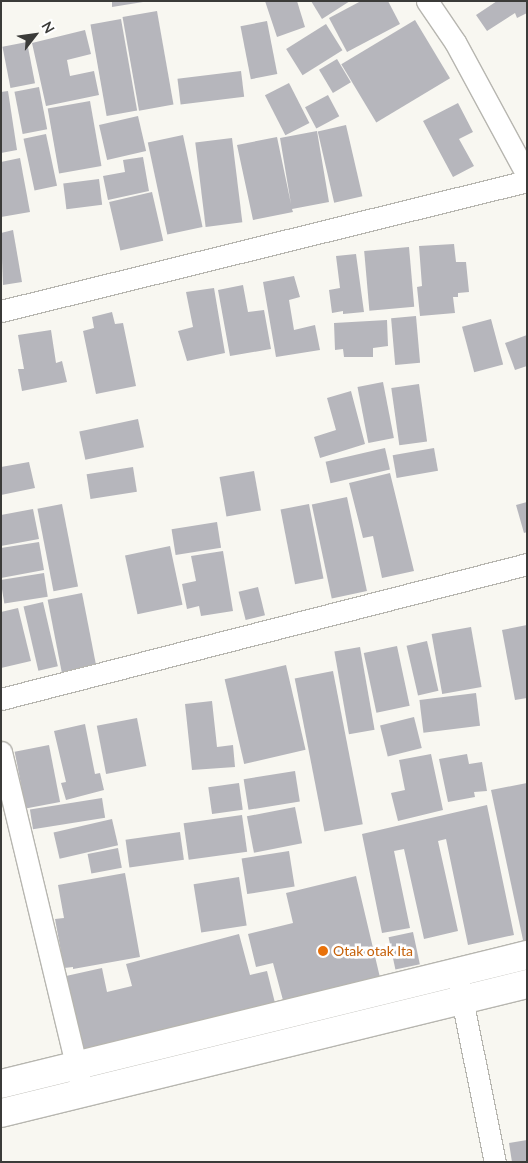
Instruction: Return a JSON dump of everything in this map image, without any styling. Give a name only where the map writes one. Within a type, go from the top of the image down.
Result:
[{"type":"street","points":[[427,1],[456,42],[527,174]]},
{"type":"street","points":[[1,311],[527,181]]},
{"type":"street","points":[[1,699],[527,564]]},
{"type":"street","points":[[1,752],[77,1066],[82,1094]]},
{"type":"street","points":[[1,1084],[527,955]]},
{"type":"street","points":[[457,972],[495,1162]]},
{"type":"street","points":[[1,1113],[527,984]]},
{"type":"building","points":[[112,1],[143,1],[143,2],[112,7]]},
{"type":"building","points":[[265,1],[297,1],[305,27],[277,37]]},
{"type":"building","points":[[311,1],[350,1],[322,19]]},
{"type":"building","points":[[361,1],[388,1],[400,24],[347,52],[329,18]]},
{"type":"building","points":[[497,1],[527,1],[527,13],[517,18],[515,13],[487,31],[476,15]]},
{"type":"building","points":[[157,11],[173,105],[139,111],[123,17]]},
{"type":"building","points":[[121,19],[137,111],[107,116],[90,24]]},
{"type":"building","points":[[415,20],[450,78],[376,123],[341,64]]},
{"type":"building","points":[[267,21],[277,74],[251,79],[240,26]]},
{"type":"building","points":[[326,24],[342,50],[303,75],[286,49]]},
{"type":"building","points":[[85,30],[91,54],[67,60],[70,76],[94,71],[99,95],[46,106],[32,43]]},
{"type":"building","points":[[27,42],[35,83],[10,88],[2,47]]},
{"type":"building","points":[[337,59],[351,82],[333,93],[319,70]]},
{"type":"building","points":[[241,71],[244,97],[181,105],[177,79]]},
{"type":"building","points":[[289,83],[309,123],[285,135],[265,95]]},
{"type":"building","points":[[39,87],[47,129],[23,134],[14,92]]},
{"type":"building","points":[[8,91],[17,150],[1,153],[1,92]]},
{"type":"building","points":[[328,95],[339,116],[316,128],[305,107]]},
{"type":"building","points":[[90,101],[101,166],[59,173],[48,108]]},
{"type":"building","points":[[458,103],[473,132],[459,139],[474,166],[453,177],[423,121]]},
{"type":"building","points":[[138,116],[146,151],[107,160],[99,125]]},
{"type":"building","points":[[346,125],[362,196],[334,203],[318,132]]},
{"type":"building","points":[[317,131],[329,202],[292,209],[293,212],[253,220],[237,145],[277,137],[291,204],[280,138]]},
{"type":"building","points":[[46,134],[57,186],[35,191],[24,139]]},
{"type":"building","points":[[183,135],[203,227],[167,234],[148,142]]},
{"type":"building","points":[[232,138],[242,222],[206,227],[195,143]]},
{"type":"building","points":[[143,157],[149,191],[108,200],[103,176],[125,172],[123,160]]},
{"type":"building","points":[[20,158],[30,212],[1,217],[1,162]]},
{"type":"building","points":[[99,179],[102,205],[66,209],[63,183]]},
{"type":"building","points":[[152,192],[163,241],[120,251],[109,202]]},
{"type":"building","points":[[13,230],[22,282],[3,285],[1,233]]},
{"type":"building","points":[[454,244],[456,262],[466,262],[469,292],[458,293],[458,297],[453,297],[455,313],[420,316],[417,287],[422,286],[419,246]]},
{"type":"building","points":[[409,247],[414,307],[369,311],[364,251]]},
{"type":"building","points":[[356,254],[364,312],[343,314],[343,311],[332,313],[329,290],[340,288],[336,256]]},
{"type":"building","points":[[294,276],[300,297],[289,300],[294,330],[315,325],[320,350],[276,357],[263,282]]},
{"type":"building","points":[[243,285],[248,312],[264,310],[271,349],[230,356],[218,290]]},
{"type":"building","points":[[214,288],[225,353],[187,361],[178,331],[193,327],[186,292]]},
{"type":"building","points":[[112,312],[115,324],[123,323],[136,386],[96,394],[83,331],[94,328],[92,317]]},
{"type":"building","points":[[416,316],[420,363],[395,365],[391,318]]},
{"type":"building","points":[[491,319],[503,364],[474,372],[462,327]]},
{"type":"building","points":[[387,320],[388,346],[373,348],[373,357],[344,357],[343,349],[335,350],[334,323]]},
{"type":"building","points":[[51,330],[56,363],[62,361],[67,382],[22,391],[18,369],[24,369],[18,335]]},
{"type":"building","points":[[527,335],[527,366],[515,370],[505,343]]},
{"type":"building","points":[[383,382],[394,438],[368,443],[357,387]]},
{"type":"building","points":[[419,384],[427,441],[399,445],[391,388]]},
{"type":"building","points":[[351,391],[365,444],[320,458],[314,437],[336,430],[327,398]]},
{"type":"building","points":[[138,419],[144,447],[85,460],[79,431]]},
{"type":"building","points":[[385,448],[390,469],[331,483],[326,462]]},
{"type":"building","points":[[434,448],[438,471],[397,478],[393,455]]},
{"type":"building","points":[[29,462],[35,488],[1,495],[1,467]]},
{"type":"building","points":[[133,467],[137,492],[90,499],[87,474]]},
{"type":"building","points":[[254,471],[261,510],[226,516],[220,477]]},
{"type":"building","points":[[390,473],[414,571],[382,578],[373,536],[363,538],[349,483]]},
{"type":"building","points":[[347,497],[367,591],[332,598],[312,504]]},
{"type":"building","points":[[527,502],[527,532],[524,533],[516,505]]},
{"type":"building","points":[[62,504],[78,586],[53,591],[37,509]]},
{"type":"building","points":[[309,504],[324,579],[295,584],[281,510]]},
{"type":"building","points":[[33,509],[39,539],[1,546],[1,515]]},
{"type":"building","points":[[217,522],[221,548],[176,555],[172,529]]},
{"type":"building","points":[[39,542],[44,570],[1,578],[1,548]]},
{"type":"building","points":[[170,546],[182,605],[137,614],[125,556]]},
{"type":"building","points":[[223,551],[233,611],[201,616],[199,606],[187,609],[182,584],[196,581],[191,556]]},
{"type":"building","points":[[44,573],[48,597],[4,604],[1,580]]},
{"type":"building","points":[[258,587],[265,615],[246,620],[239,592]]},
{"type":"building","points":[[82,593],[97,668],[62,674],[48,600]]},
{"type":"building","points":[[43,602],[58,666],[38,671],[24,606]]},
{"type":"building","points":[[18,608],[31,661],[1,668],[1,612]]},
{"type":"building","points":[[527,625],[527,698],[515,700],[502,630]]},
{"type":"building","points":[[471,627],[482,687],[442,694],[432,634]]},
{"type":"building","points":[[427,641],[438,691],[418,695],[407,646]]},
{"type":"building","points":[[397,646],[410,706],[376,713],[364,653]]},
{"type":"building","points":[[360,647],[375,730],[349,734],[334,652]]},
{"type":"building","points":[[286,665],[306,750],[244,764],[225,679]]},
{"type":"building","points":[[333,671],[363,824],[324,832],[295,678]]},
{"type":"building","points":[[476,693],[480,726],[423,733],[419,700]]},
{"type":"building","points":[[212,701],[217,747],[233,745],[235,767],[192,770],[185,704]]},
{"type":"building","points":[[414,717],[422,748],[388,757],[380,725]]},
{"type":"building","points":[[137,718],[146,766],[106,774],[97,726]]},
{"type":"building","points":[[85,724],[95,774],[100,773],[104,790],[66,800],[61,783],[66,782],[54,731]]},
{"type":"building","points":[[49,745],[60,802],[26,809],[15,752]]},
{"type":"building","points":[[431,754],[443,810],[398,821],[391,793],[405,790],[399,760]]},
{"type":"building","points":[[467,754],[469,764],[482,762],[487,791],[474,792],[475,797],[448,802],[439,759]]},
{"type":"building","points":[[295,771],[300,802],[248,810],[244,779]]},
{"type":"building","points":[[239,783],[243,810],[212,814],[208,787]]},
{"type":"building","points":[[527,783],[527,954],[526,954],[491,790]]},
{"type":"building","points":[[102,798],[105,818],[33,829],[30,809]]},
{"type":"building","points":[[487,805],[514,935],[468,945],[446,839],[438,841],[458,931],[424,939],[404,849],[394,851],[410,928],[382,933],[362,834]]},
{"type":"building","points":[[295,807],[302,843],[254,853],[247,816]]},
{"type":"building","points":[[242,815],[247,852],[189,860],[184,823]]},
{"type":"building","points":[[112,819],[118,845],[60,859],[54,832]]},
{"type":"building","points":[[180,832],[184,860],[129,867],[126,840]]},
{"type":"building","points":[[118,848],[122,868],[91,874],[88,854]]},
{"type":"building","points":[[289,851],[295,887],[247,894],[242,859]]},
{"type":"building","points":[[125,873],[140,957],[73,969],[73,967],[64,968],[55,919],[64,918],[58,885]]},
{"type":"building","points":[[356,876],[382,986],[284,1004],[273,963],[256,967],[248,934],[293,923],[286,893]]},
{"type":"building","points":[[239,877],[247,925],[201,933],[194,884]]},
{"type":"building","points":[[413,932],[420,964],[395,969],[389,937]]},
{"type":"building","points":[[239,934],[250,975],[267,971],[277,1011],[86,1060],[66,976],[102,968],[107,992],[132,986],[126,964]]},
{"type":"building","points":[[527,1140],[527,1162],[512,1162],[509,1143]]},
{"type":"place","name":"Otak otak Ita","points":[[323,951]]}]
